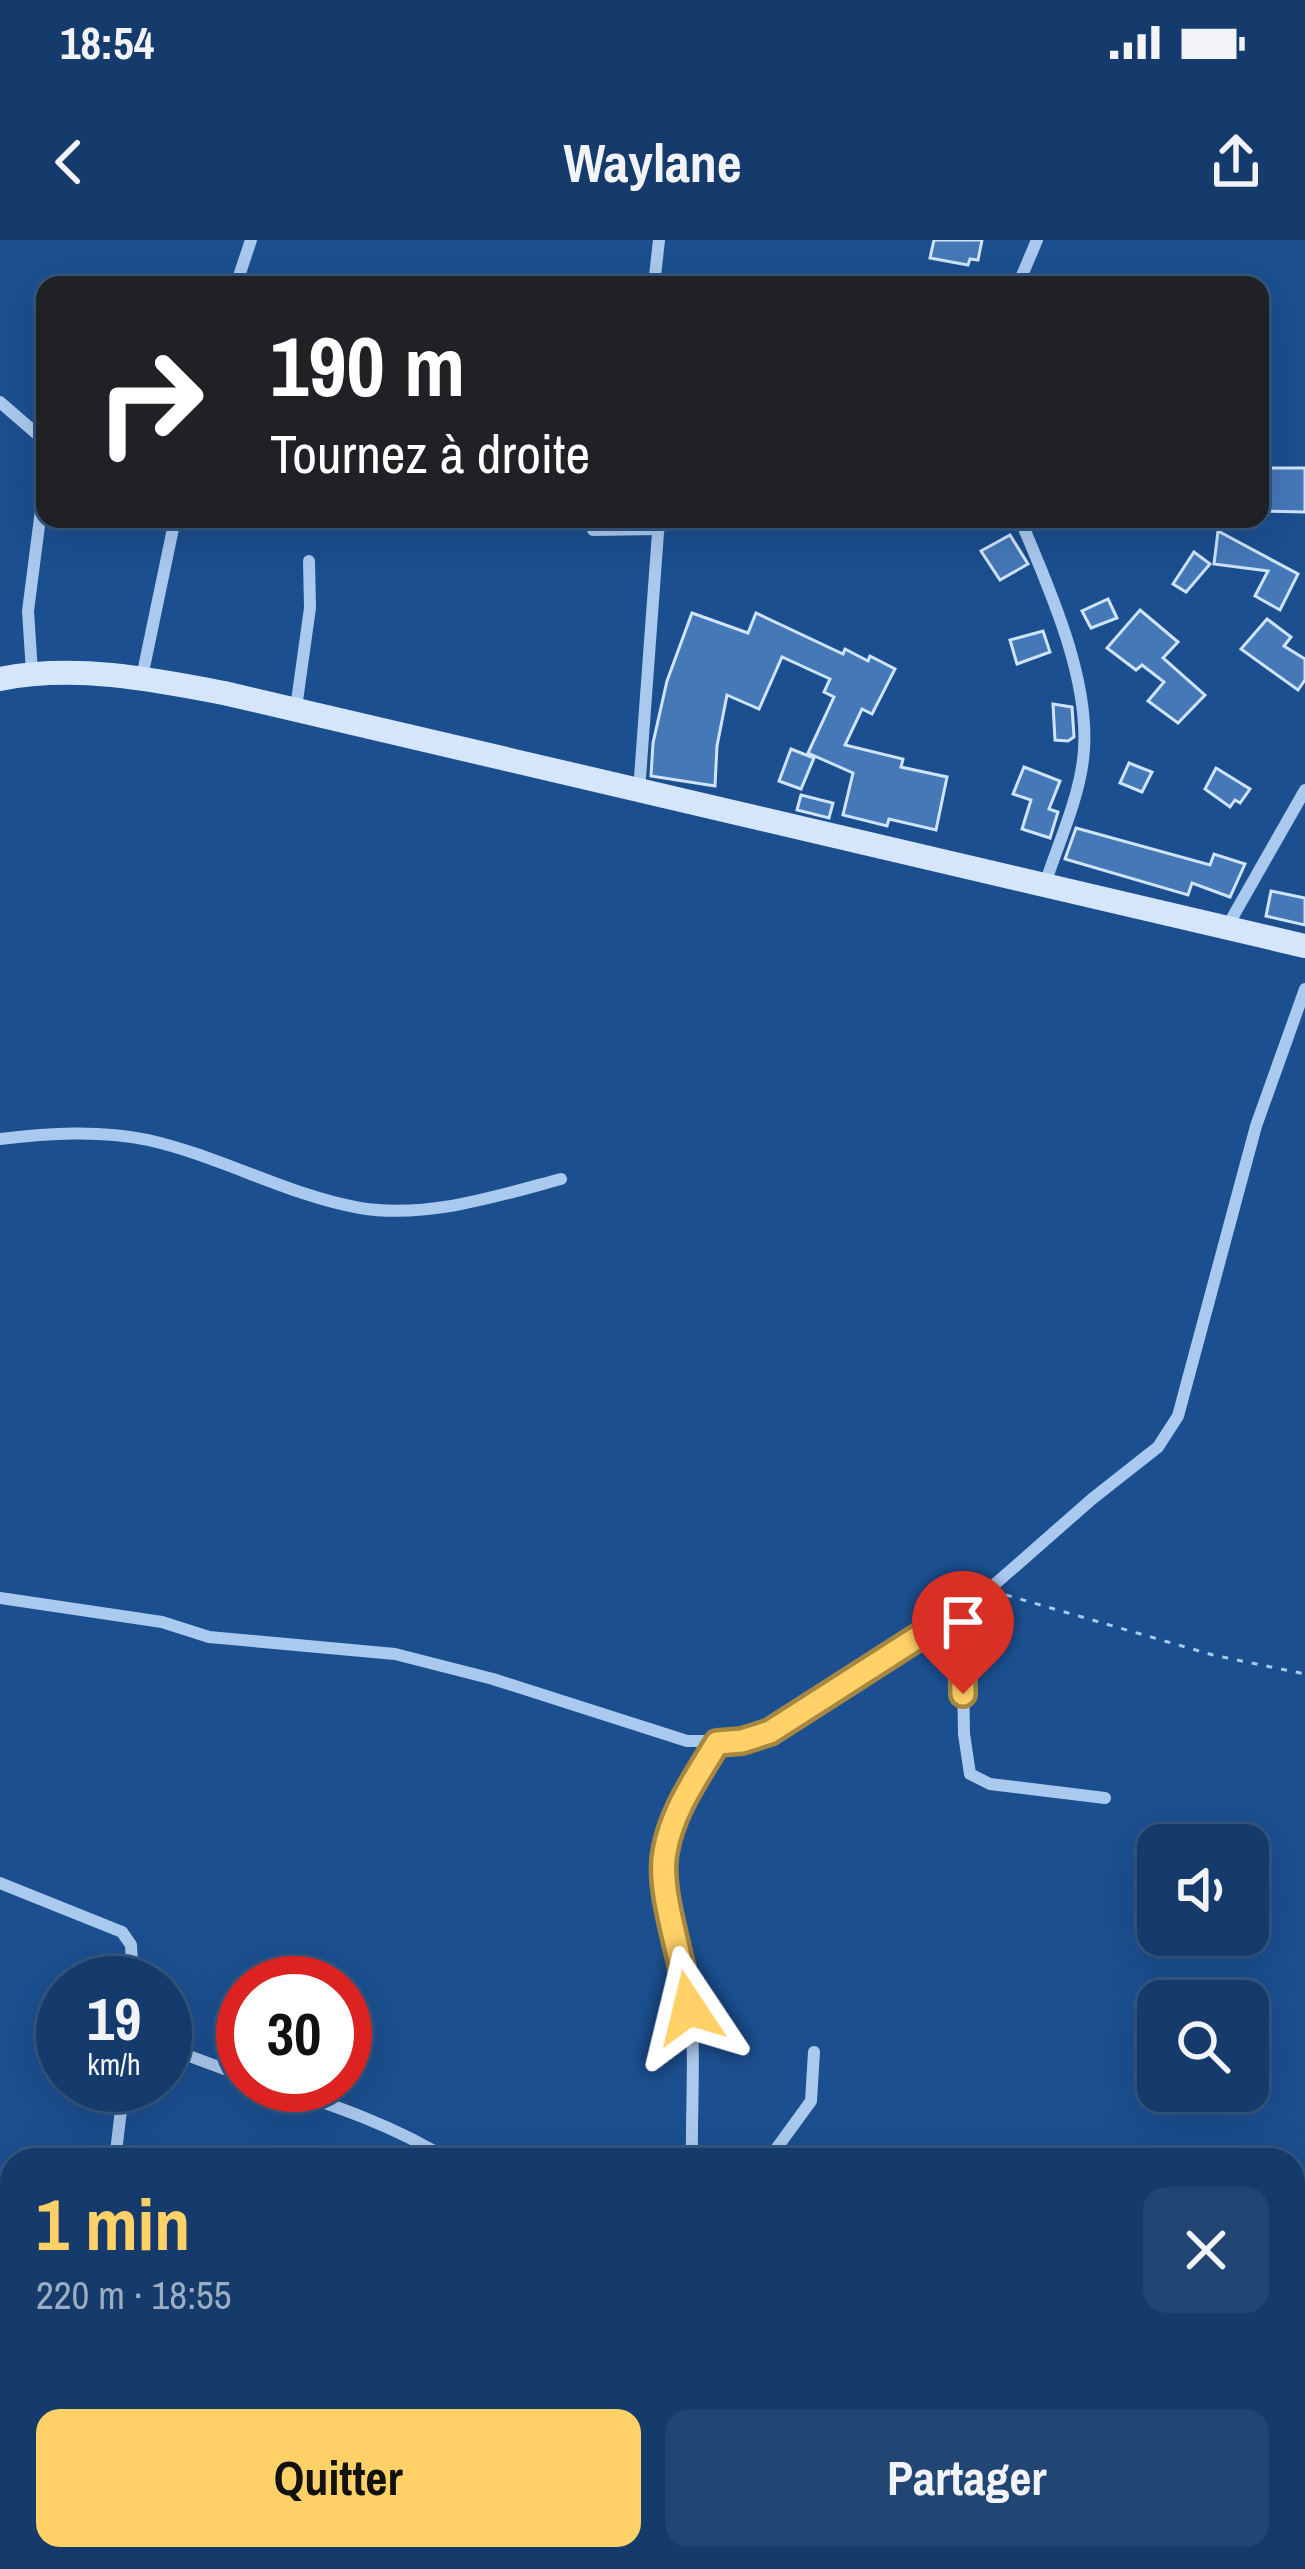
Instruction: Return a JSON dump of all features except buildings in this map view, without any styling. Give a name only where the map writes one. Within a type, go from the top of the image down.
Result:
[{"type":"street","points":[[239,276],[251,240]]},
{"type":"street","points":[[655,276],[659,240]]},
{"type":"street","points":[[1022,276],[1037,240]]},
{"type":"street","points":[[0,402],[36,435]]},
{"type":"street","points":[[32,672],[28,611],[39,528]]},
{"type":"street","points":[[142,677],[173,528]]},
{"type":"street","points":[[592,530],[614,528]]},
{"type":"street","points":[[639,792],[659,528]]},
{"type":"street","points":[[1023,528],[1060,625],[1081,693],[1086,728],[1083,766],[1045,884]]},
{"type":"street","points":[[296,708],[310,608],[309,561]]},
{"type":"street","points":[[0,679],[32,672],[142,677],[296,708],[1305,946]]},
{"type":"street","points":[[1227,928],[1305,790]]},
{"type":"street","points":[[0,1598],[162,1622],[209,1637],[395,1654],[493,1679],[687,1741],[742,1741],[770,1732],[962,1613],[1092,1498],[1158,1447],[1178,1416],[1256,1126],[1305,989]]},
{"type":"street","points":[[0,1139],[80,1133],[145,1140],[376,1209],[411,1211],[561,1179]]},
{"type":"street","points":[[962,1613],[964,1734],[970,1774],[990,1784],[1105,1798]]},
{"type":"street","points":[[692,2148],[695,2074],[686,1975],[671,1918],[663,1856],[679,1805],[717,1743]]},
{"type":"street","points":[[0,1882],[122,1931],[132,1956]]},
{"type":"street","points":[[778,2148],[811,2101],[814,2052]]},
{"type":"street","points":[[116,2148],[121,2112]]},
{"type":"street","points":[[350,2112],[430,2148]]},
{"type":"path","points":[[992,1590],[1191,1649],[1305,1674]]},
{"type":"route","points":[[689,2008],[663,1856],[679,1805],[717,1743],[770,1732],[962,1613],[963,1694]]}]
